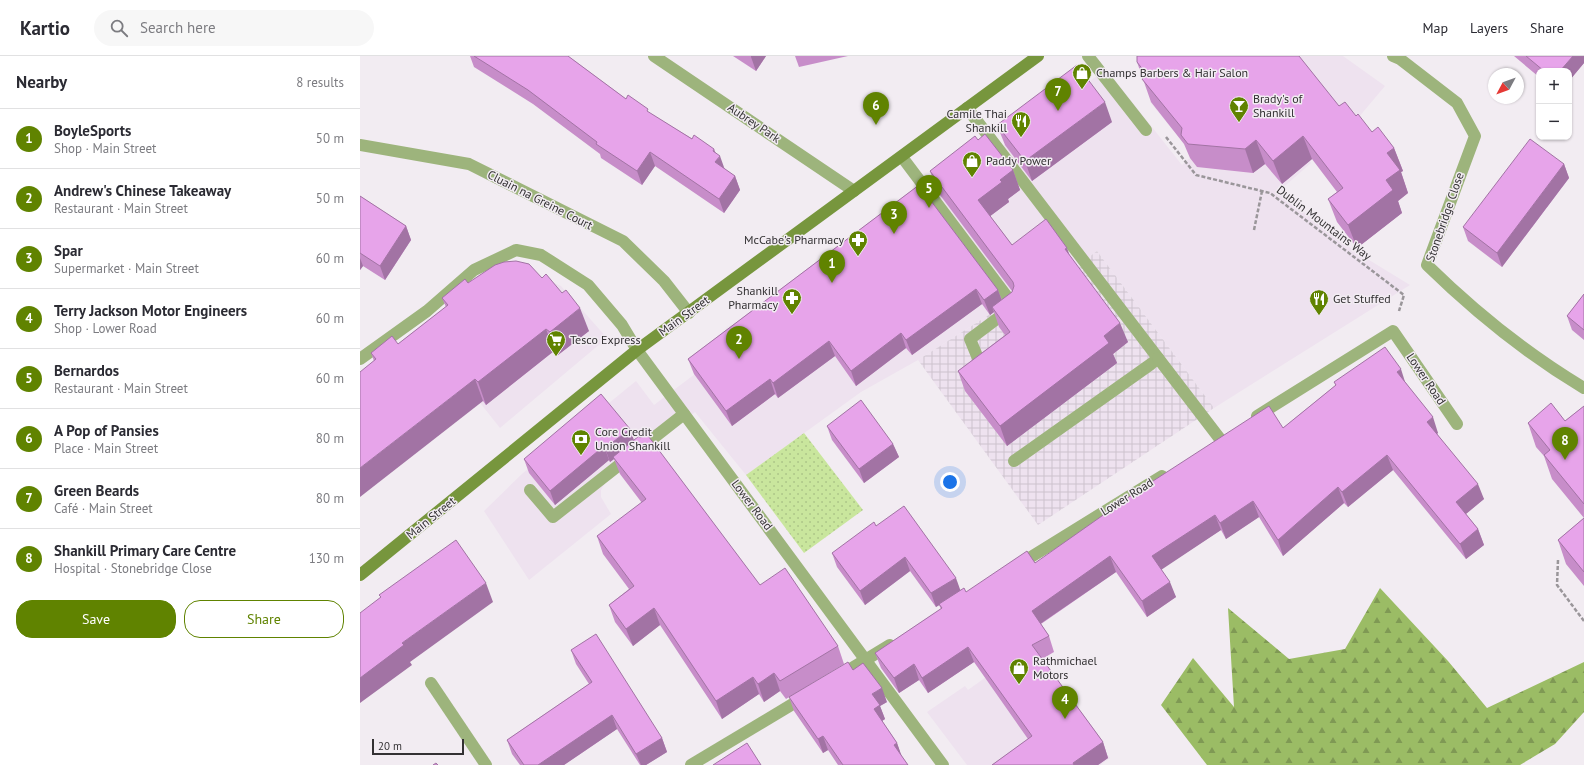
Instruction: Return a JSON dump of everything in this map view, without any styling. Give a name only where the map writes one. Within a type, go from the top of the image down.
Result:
[{"type":"main road","name":"Main Street","points":[[360,575],[637,350],[1038,56]]},
{"type":"street","name":"Aubrey Park","points":[[654,56],[854,191]]},
{"type":"street","points":[[1088,56],[1146,130]]},
{"type":"street","name":"Stonebridge Close","points":[[1393,56],[1400,59],[1457,103],[1475,136],[1427,265],[1455,292],[1544,364],[1584,388]]},
{"type":"street","points":[[967,108],[1220,440]]},
{"type":"street","name":"Cluain na Greine Court","points":[[360,144],[469,164],[623,241],[664,281],[689,313]]},
{"type":"street","points":[[902,157],[1014,306],[970,339],[982,368]]},
{"type":"street","name":"Lower Road","points":[[360,359],[427,312],[474,270],[516,250],[541,254],[588,285],[622,325],[637,350],[943,765]]},
{"type":"street","points":[[1247,423],[1393,331]]},
{"type":"street","name":"Lower Road","points":[[1393,331],[1457,424]]},
{"type":"street","points":[[1014,461],[1158,358]]},
{"type":"street","points":[[530,490],[553,517],[684,414]]},
{"type":"street","points":[[1209,446],[1233,431]]},
{"type":"street","name":"Lower Road","points":[[1006,572],[1175,468]]},
{"type":"street","points":[[830,681],[898,640]]},
{"type":"street","points":[[431,683],[486,765]]},
{"type":"street","points":[[690,765],[816,689]]},
{"type":"path","name":"Dublin Mountains Way","points":[[1163,132],[1196,175],[1270,193],[1404,295],[1393,331]]},
{"type":"path","points":[[1254,230],[1262,191]]},
{"type":"path","points":[[1558,560],[1557,585],[1584,621]]},
{"type":"shaded area","points":[[1149,56],[1343,56],[1385,86],[1353,124],[1308,159],[1311,163],[1278,192],[1356,252],[1410,285],[1214,408],[1097,251],[1022,308],[1014,299],[918,360],[861,392],[746,475],[695,412],[605,483],[601,490],[601,497],[611,514],[529,580],[484,511],[523,473],[636,381],[654,405],[983,156],[985,159],[1106,69],[1182,165],[1190,158],[1191,147],[1172,129],[1150,102],[1158,96]]},
{"type":"shaded area","points":[[1097,251],[1214,408],[1038,525],[918,360],[1014,299],[1022,308]]},
{"type":"shaded area","points":[[533,274],[561,286],[607,338],[500,428],[427,336]]},
{"type":"shaded area","points":[[1025,649],[1110,758],[1100,765],[967,765],[927,712],[965,686],[968,690]]},
{"type":"green space","points":[[804,433],[863,510],[804,553],[746,475]]},
{"type":"green space","points":[[1380,588],[1448,661],[1487,708],[1584,662],[1584,712],[1555,744],[1520,765],[1207,765],[1161,705],[1193,658],[1234,707],[1228,608],[1289,659],[1345,649]]},
{"type":"building","points":[[474,56],[568,56],[626,99],[628,95],[648,109],[647,111],[692,139],[694,135],[714,149],[713,151],[720,156],[715,162],[735,176],[719,199],[650,152],[637,171],[596,144],[597,142],[528,90]]},
{"type":"building","name":"Brady's of Shankill","points":[[1137,56],[1299,56],[1339,106],[1345,102],[1356,116],[1358,114],[1372,132],[1378,127],[1394,148],[1387,153],[1400,170],[1386,180],[1393,190],[1348,225],[1328,199],[1343,188],[1303,136],[1273,161],[1256,140],[1245,149],[1188,144],[1181,135],[1182,128],[1142,79],[1147,75],[1137,62]]},
{"type":"building","points":[[1526,56],[1573,56],[1563,68],[1540,68]]},
{"type":"building","points":[[1077,65],[1105,102],[1025,161],[997,125]]},
{"type":"building","points":[[985,134],[1013,170],[1000,180],[1002,182],[978,200],[1012,245],[1046,219],[1067,248],[1065,249],[1120,323],[1104,336],[1109,343],[1000,426],[958,371],[1010,332],[992,307],[1012,292],[1014,286],[1013,282],[930,171],[975,136],[978,140]]},
{"type":"building","points":[[1530,139],[1564,164],[1497,253],[1463,227]]},
{"type":"building","points":[[919,185],[998,290],[984,300],[976,289],[906,340],[901,333],[851,371],[829,341],[773,383],[770,379],[726,411],[688,359]]},
{"type":"building","points":[[360,196],[406,226],[380,266],[360,253]]},
{"type":"building","points":[[516,261],[529,264],[542,278],[546,274],[562,293],[566,290],[580,308],[550,332],[546,329],[478,382],[475,379],[360,468],[360,372],[376,359],[371,353],[392,336],[398,344],[448,305],[442,298],[465,279],[468,283],[495,265],[504,262]]},
{"type":"building","points":[[1584,294],[1584,330],[1567,316]]},
{"type":"building","points":[[1385,347],[1401,369],[1397,372],[1433,417],[1427,422],[1478,484],[1456,502],[1478,529],[1460,544],[1387,455],[1342,492],[1338,487],[1278,540],[1253,501],[1220,523],[1215,515],[1152,556],[1170,582],[1142,601],[1110,556],[1032,611],[1049,636],[1032,645],[1103,742],[1073,763],[1074,765],[992,765],[1032,736],[968,647],[922,678],[914,664],[894,678],[875,653],[942,608],[939,604],[964,588],[966,592],[1027,551],[1035,563],[1136,492],[1269,406],[1283,428],[1336,385],[1334,382]]},
{"type":"building","name":"Core Credit Union Shankill","points":[[601,394],[630,429],[605,448],[604,446],[550,491],[524,459]]},
{"type":"building","points":[[861,400],[893,444],[859,469],[827,426]]},
{"type":"building","points":[[1551,403],[1565,421],[1584,406],[1584,504],[1544,455],[1550,450],[1528,423]]},
{"type":"building","points":[[646,433],[760,585],[785,568],[838,646],[780,681],[774,673],[758,684],[753,677],[716,701],[654,608],[626,629],[609,605],[634,586],[597,536],[646,499],[613,457],[639,436],[640,438]]},
{"type":"building","points":[[904,506],[956,578],[931,593],[905,557],[860,591],[832,553],[874,522],[876,526]]},
{"type":"building","points":[[1584,518],[1584,572],[1558,540]]},
{"type":"building","points":[[456,540],[486,583],[402,643],[404,645],[360,678],[360,613],[381,597],[379,595]]},
{"type":"building","points":[[596,634],[662,738],[636,754],[612,715],[538,765],[524,765],[507,740],[592,682],[571,650]]},
{"type":"building","points":[[848,662],[853,670],[863,663],[882,688],[872,694],[880,705],[874,709],[897,743],[894,745],[908,765],[843,765],[823,736],[818,739],[789,697]]},
{"type":"building","points":[[747,743],[761,765],[713,765]]},
{"type":"place","name":"Champs Barbers & Hair Salon","points":[[1082,90]]},
{"type":"place","name":"Green Beards","points":[[1058,111]]},
{"type":"place","name":"Brady's of Shankill","points":[[1239,123]]},
{"type":"place","name":"A Pop of Pansies","points":[[876,125]]},
{"type":"place","name":"Camile Thai Shankill","points":[[1021,138]]},
{"type":"place","name":"Paddy Power","points":[[972,178]]},
{"type":"place","name":"Bernardos","points":[[929,208]]},
{"type":"place","name":"Spar","points":[[894,234]]},
{"type":"place","name":"McCabe's Pharmacy","points":[[858,257]]},
{"type":"place","name":"BoyleSports","points":[[832,283]]},
{"type":"place","name":"Shankill Pharmacy","points":[[792,315]]},
{"type":"place","name":"Get Stuffed","points":[[1319,316]]},
{"type":"place","name":"Tesco Express","points":[[556,357]]},
{"type":"place","name":"Andrew's Chinese Takeaway","points":[[739,359]]},
{"type":"place","name":"Core Credit Union Shankill","points":[[581,456]]},
{"type":"place","name":"Shankill Primary Care Centre","points":[[1565,460]]},
{"type":"place","name":"Rathmichael Motors","points":[[1019,685]]},
{"type":"place","name":"Terry Jackson Motor Engineers","points":[[1065,719]]}]
